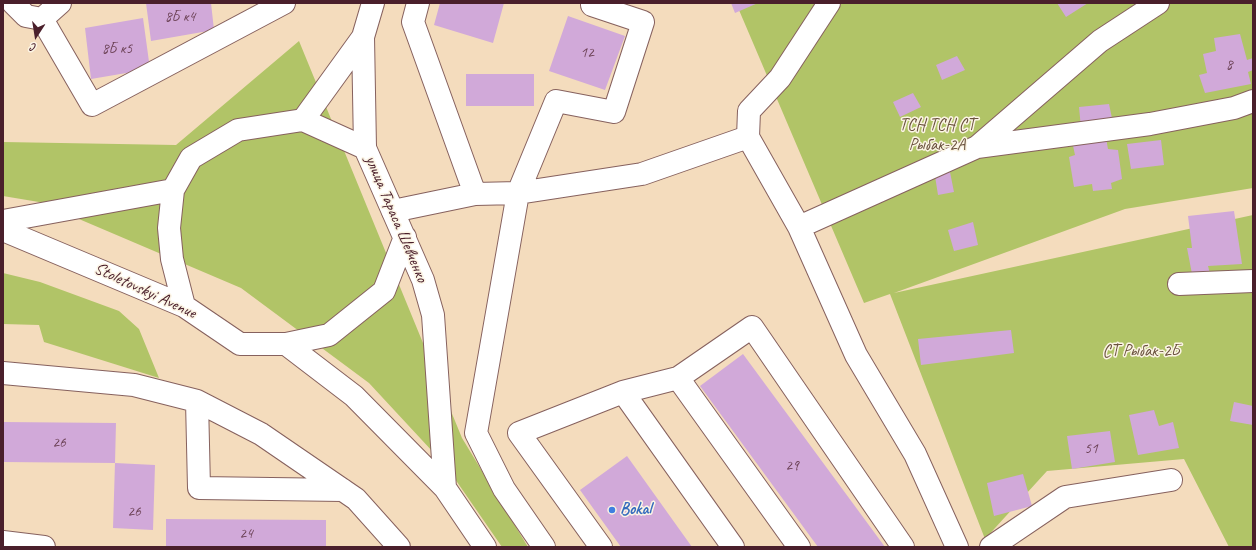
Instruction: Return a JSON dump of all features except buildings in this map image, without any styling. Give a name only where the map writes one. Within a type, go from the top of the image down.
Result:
[{"type":"main road","points":[[13,3],[26,16],[42,19],[92,105],[284,3]]},
{"type":"main road","points":[[42,19],[60,3]]},
{"type":"main road","name":"улица Тараса Шевченко","points":[[373,3],[363,37],[365,148],[423,280],[434,315],[445,488]]},
{"type":"main road","points":[[418,3],[413,22],[475,194]]},
{"type":"main road","points":[[829,3],[780,78],[749,111],[748,137],[799,227],[856,355],[915,454],[957,547]]},
{"type":"main road","points":[[799,227],[977,147],[1100,41],[1158,3]]},
{"type":"main road","points":[[544,547],[504,489],[476,433],[518,193],[556,101],[614,112],[643,22],[592,5]]},
{"type":"main road","points":[[303,120],[363,37]]},
{"type":"main road","points":[[977,147],[1150,124],[1234,108],[1253,101]]},
{"type":"main road","points":[[184,306],[172,260],[169,228],[173,190],[192,158],[238,130],[303,120],[365,148]]},
{"type":"main road","points":[[393,211],[475,194],[518,193],[642,174],[748,137]]},
{"type":"main road","points":[[3,221],[173,190]]},
{"type":"main road","name":"Stoletovskyi Avenue","points":[[3,230],[184,306],[240,344],[286,344],[329,334],[384,291],[405,238]]},
{"type":"main road","points":[[1179,284],[1253,281]]},
{"type":"main road","points":[[601,547],[518,433],[623,392],[678,378],[752,327],[903,547]]},
{"type":"main road","points":[[286,344],[354,396],[445,488],[485,547]]},
{"type":"main road","points":[[3,373],[134,385],[197,401],[261,434],[356,499],[399,547]]},
{"type":"main road","points":[[678,378],[799,547]]},
{"type":"main road","points":[[623,392],[733,547]]},
{"type":"main road","points":[[197,401],[199,488],[343,490]]},
{"type":"main road","points":[[991,547],[1065,498],[1171,480]]},
{"type":"main road","points":[[3,542],[44,547]]},
{"type":"green space","points":[[736,3],[1253,3],[1253,188],[1125,209],[894,293],[1253,215],[1253,547],[1229,547],[1184,459],[1047,471],[985,539],[890,294],[864,303]]},
{"type":"green space","points":[[299,41],[462,438],[528,547],[502,547],[446,466],[369,383],[241,288],[39,202],[3,196],[3,142],[176,145]]},
{"type":"green space","points":[[3,273],[40,282],[119,311],[139,329],[159,378],[44,342],[39,325],[3,324]]},
{"type":"place","name":"Bokal","points":[[612,510]]},
{"type":"park label","name":"ТСН ТСН СТ Рыбак-2А","points":[[937,136]]},
{"type":"park label","name":"СТ Рыбак-2Б","points":[[1141,352]]}]
